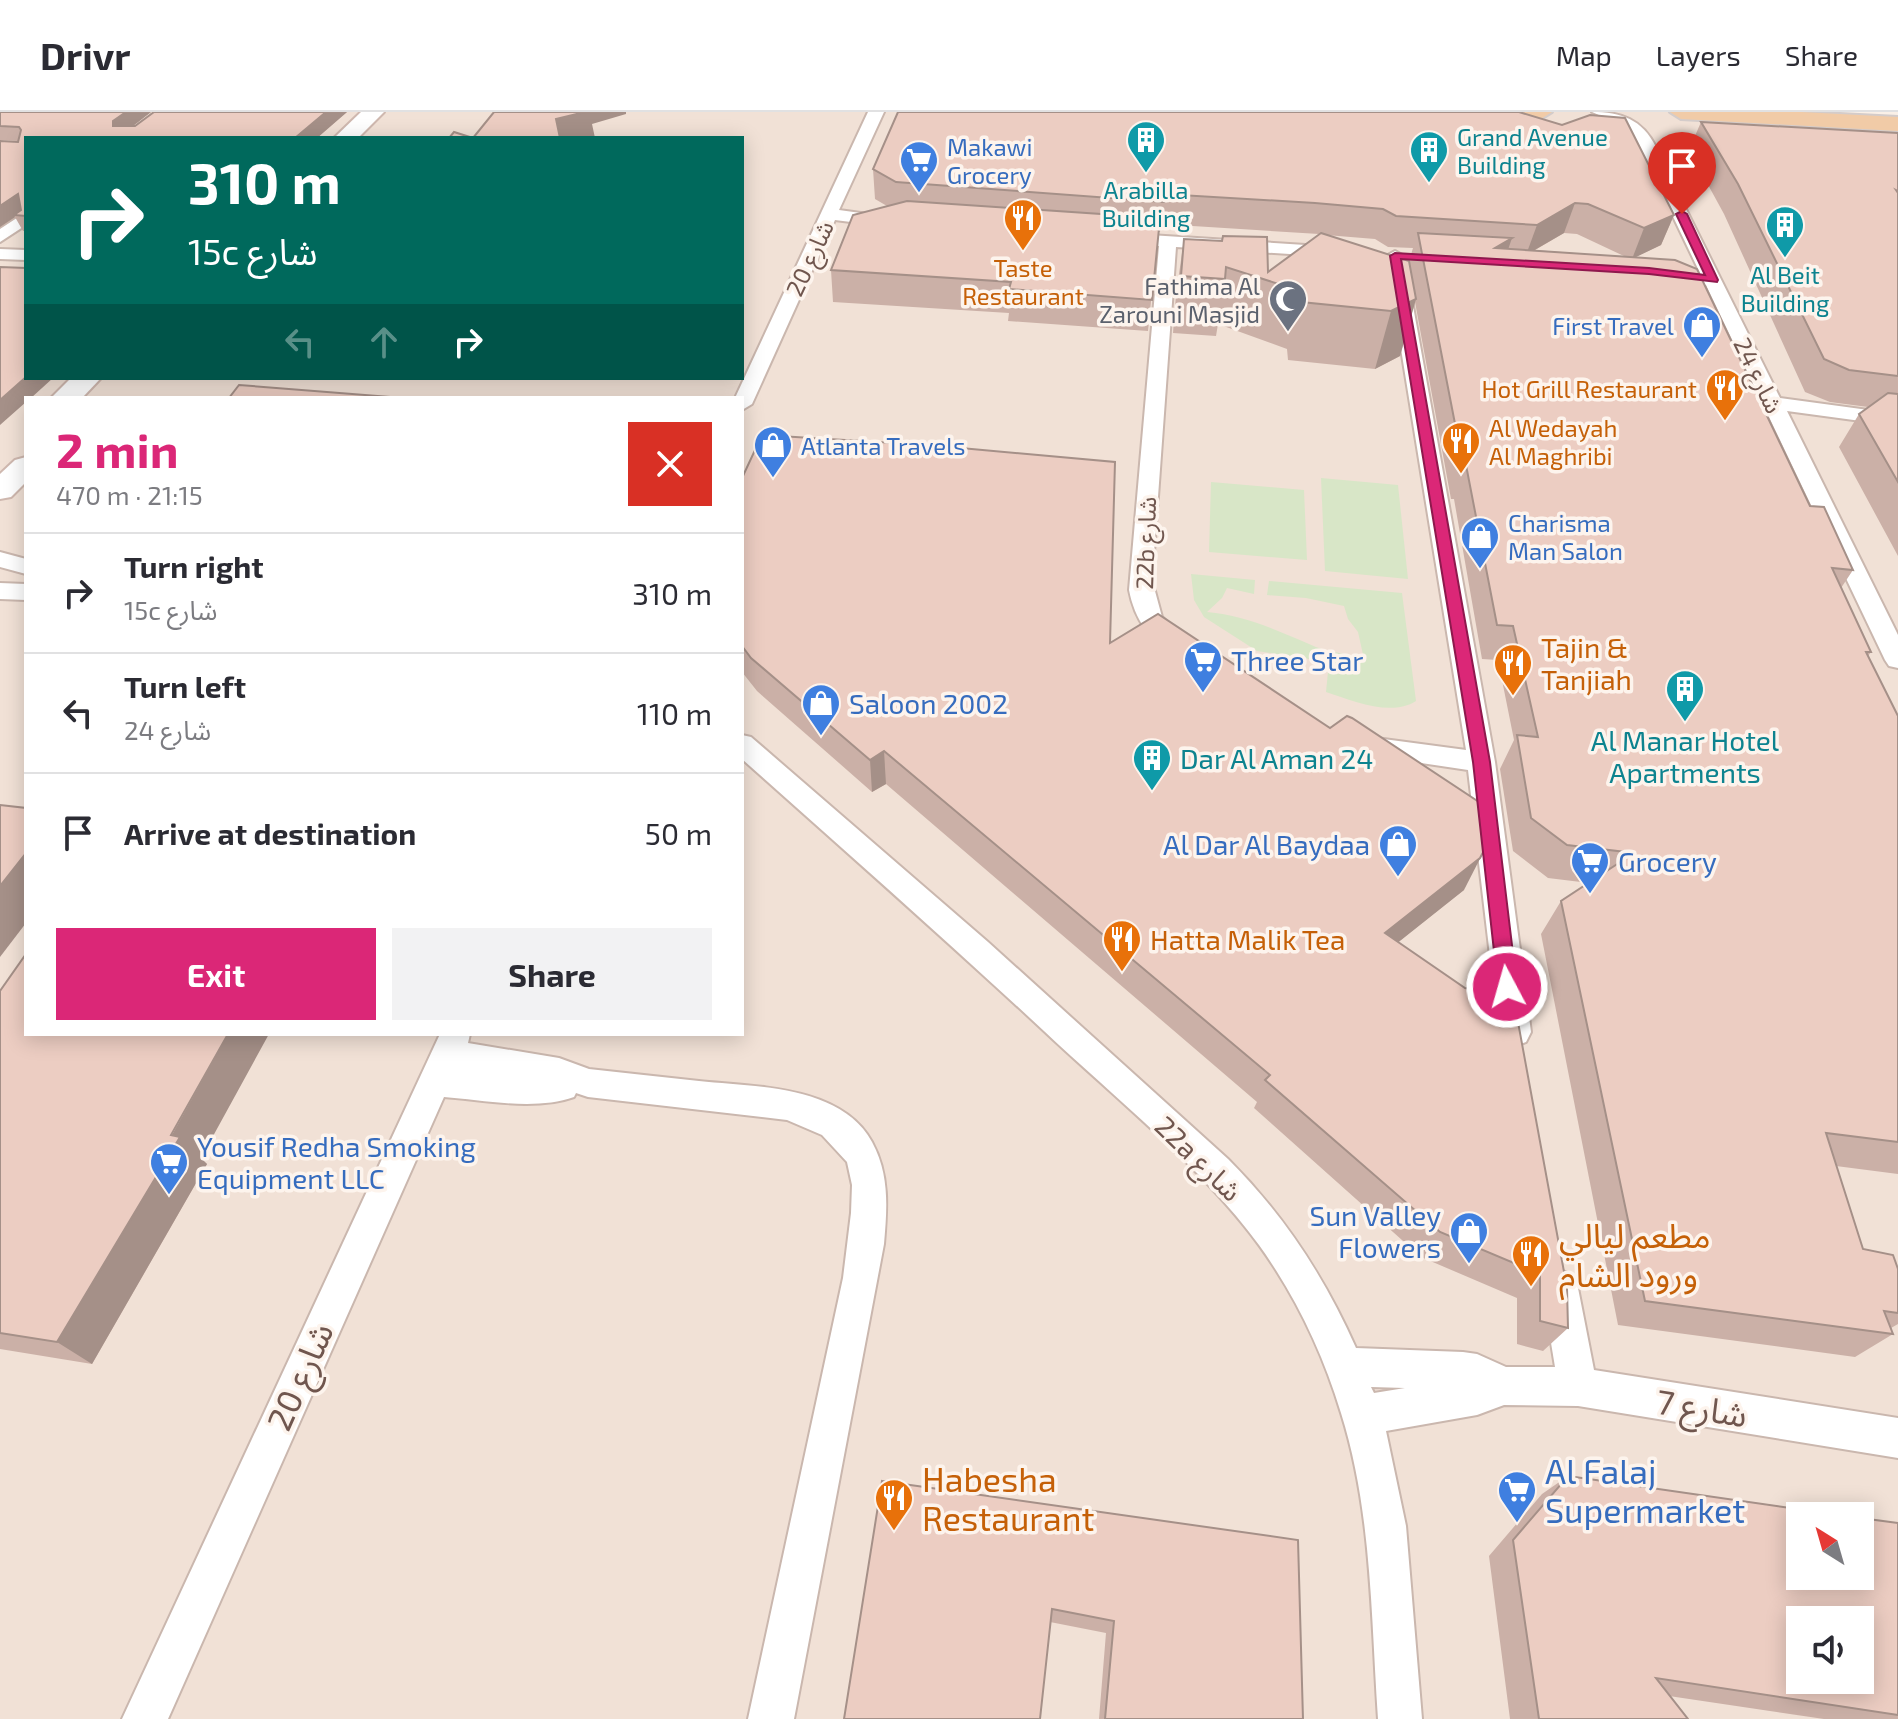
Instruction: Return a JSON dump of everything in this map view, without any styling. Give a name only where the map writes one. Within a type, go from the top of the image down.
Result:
[{"type":"main road","points":[[1512,127],[1541,112]]},
{"type":"main road","points":[[1681,112],[1898,126]]},
{"type":"street","points":[[347,136],[373,112]]},
{"type":"street","points":[[372,136],[397,112]]},
{"type":"street","name":"شارع 20","points":[[744,400],[876,112]]},
{"type":"street","name":"شارع 24","points":[[1599,112],[1618,117],[1637,128],[1659,168],[1898,660]]},
{"type":"street","points":[[1659,168],[1660,151],[1675,142],[1751,143]]},
{"type":"street","points":[[827,218],[901,223]]},
{"type":"street","points":[[0,237],[24,219]]},
{"type":"street","points":[[1104,237],[1349,253]]},
{"type":"street","name":"22b شارع","points":[[1168,241],[1144,514],[1141,596],[1151,620],[1161,632],[1197,658]]},
{"type":"street","points":[[0,254],[24,255]]},
{"type":"street","points":[[1396,256],[1481,762],[1507,987],[1521,1064]]},
{"type":"street","points":[[67,396],[85,380]]},
{"type":"street","points":[[100,396],[117,380]]},
{"type":"street","points":[[1776,410],[1822,419],[1842,416],[1898,420]]},
{"type":"street","points":[[0,458],[24,436]]},
{"type":"street","points":[[0,490],[24,468]]},
{"type":"street","points":[[0,559],[24,566]]},
{"type":"street","points":[[0,591],[24,592]]},
{"type":"street","points":[[1342,740],[1481,762]]},
{"type":"street","name":"22a شارع","points":[[744,746],[1016,984],[1236,1192],[1269,1230],[1299,1273],[1325,1321],[1362,1415],[1381,1502],[1400,1719]]},
{"type":"street","points":[[446,1057],[534,1088],[588,1083],[787,1105],[812,1111],[835,1124],[853,1141],[865,1163],[871,1188],[870,1214],[855,1303],[771,1719]]},
{"type":"street","name":"شارع 20","points":[[145,1719],[356,1248],[446,1057]]},
{"type":"street","points":[[1553,1249],[1578,1387]]},
{"type":"street","name":"شارع 7","points":[[1344,1367],[1463,1371],[1477,1373],[1504,1386],[1578,1387],[1898,1438]]},
{"type":"street","name":"شارع 7","points":[[1362,1415],[1489,1394],[1504,1386]]},
{"type":"shaded area","points":[[0,112],[1768,112],[1898,119],[1898,1719],[0,1719]]},
{"type":"green space","points":[[1321,478],[1398,485],[1408,579],[1325,571]]},
{"type":"green space","points":[[1211,482],[1304,490],[1307,560],[1209,552]]},
{"type":"green space","points":[[1191,574],[1255,580],[1254,594],[1227,588],[1222,598],[1207,612],[1247,620],[1315,647],[1364,659],[1358,632],[1348,619],[1344,606],[1306,598],[1267,595],[1269,581],[1402,593],[1416,701],[1406,706],[1384,708],[1326,692],[1329,662],[1257,651],[1204,617],[1194,600]]},
{"type":"building","points":[[0,112],[126,112],[113,121],[113,126],[135,126],[154,112],[326,112],[297,136],[24,136],[24,216],[14,215],[21,210],[18,194],[0,206],[0,141],[18,142],[21,130],[19,127],[0,126]]},
{"type":"building","points":[[494,112],[585,112],[556,119],[560,136],[475,136]]},
{"type":"building","points":[[898,112],[1519,112],[1562,125],[1590,115],[1625,118],[1674,215],[1644,228],[1588,204],[1575,203],[1537,225],[1396,216],[1383,209],[1315,203],[1164,194],[1164,202],[896,182],[873,169]]},
{"type":"building","points":[[1701,122],[1898,133],[1898,376],[1849,370],[1824,359],[1738,184]]},
{"type":"building","points":[[907,201],[1160,218],[1152,300],[1009,289],[1011,282],[831,270],[853,215]]},
{"type":"building","points":[[1321,233],[1409,261],[1416,299],[1391,311],[1301,302],[1300,291],[1226,267],[1225,279],[1181,276],[1184,239],[1222,241],[1223,236],[1267,237],[1268,272]]},
{"type":"building","points":[[1418,233],[1512,238],[1495,248],[1675,260],[1697,269],[1810,506],[1824,507],[1853,570],[1832,568],[1871,652],[1866,652],[1898,716],[1898,1142],[1826,1133],[1863,1249],[1893,1255],[1898,1269],[1898,1313],[1884,1311],[1893,1334],[1645,1301],[1561,901],[1634,853],[1567,845],[1531,818],[1517,735],[1538,737],[1513,626],[1497,625]]},
{"type":"building","points":[[0,267],[24,268],[24,379],[0,400]]},
{"type":"building","points":[[239,385],[378,396],[231,396]]},
{"type":"building","points":[[1888,393],[1898,394],[1898,482],[1859,414]]},
{"type":"building","points":[[762,435],[928,445],[1115,462],[1110,643],[1158,614],[1330,728],[1347,716],[1352,718],[1488,808],[1488,843],[1480,858],[1385,933],[1465,988],[1513,995],[1567,1288],[1568,1328],[1540,1321],[1540,1274],[1440,1232],[1265,1080],[1270,1075],[884,751],[870,760],[751,658],[744,649],[744,474]]},
{"type":"building","points":[[0,805],[24,808],[24,856],[0,886]]},
{"type":"building","points":[[24,957],[24,1036],[227,1036],[171,1135],[180,1137],[57,1342],[0,1333],[0,991]]},
{"type":"building","points":[[1568,1476],[1786,1507],[1786,1590],[1874,1590],[1874,1520],[1898,1523],[1898,1715],[1656,1678],[1688,1719],[1539,1719],[1513,1540]]},
{"type":"building","points":[[882,1481],[1298,1540],[1303,1719],[1105,1719],[1114,1621],[1052,1609],[1040,1719],[844,1719]]},
{"type":"place","name":"Arabilla Building","points":[[1146,174]]},
{"type":"place","name":"Grand Avenue Building","points":[[1429,184]]},
{"type":"place","name":"Makawi Grocery","points":[[919,194]]},
{"type":"place","name":"Taste Restaurant","points":[[1023,252]]},
{"type":"place","name":"Al Beit Building","points":[[1785,259]]},
{"type":"place","name":"Fathima Al Zarouni Masjid","points":[[1288,333]]},
{"type":"place","name":"First Travel","points":[[1702,359]]},
{"type":"place","name":"Hot Grill Restaurant","points":[[1725,422]]},
{"type":"place","name":"Al Wedayah Al Maghribi","points":[[1461,475]]},
{"type":"place","name":"Atlanta Travels","points":[[773,479]]},
{"type":"place","name":"Charisma Man Salon","points":[[1480,570]]},
{"type":"place","name":"Three Star","points":[[1203,694]]},
{"type":"place","name":"Tajin & Tanjiah","points":[[1513,697]]},
{"type":"place","name":"Al Manar Hotel Apartments","points":[[1685,723]]},
{"type":"place","name":"Saloon 2002","points":[[821,737]]},
{"type":"place","name":"Dar Al Aman 24","points":[[1152,792]]},
{"type":"place","name":"Al Dar Al Baydaa","points":[[1398,878]]},
{"type":"place","name":"Grocery","points":[[1590,895]]},
{"type":"place","name":"Hatta Malik Tea","points":[[1122,973]]},
{"type":"place","name":"Yousif Redha Smoking Equipment LLC","points":[[169,1196]]},
{"type":"place","name":"Sun Valley Flowers","points":[[1469,1265]]},
{"type":"place","name":"مطعم ليالي ورود الشام","points":[[1531,1288]]},
{"type":"place","name":"Al Falaj Supermarket","points":[[1517,1524]]},
{"type":"place","name":"Habesha Restaurant","points":[[894,1532]]},
{"type":"route","points":[[1507,987],[1481,762],[1395,256],[1649,271],[1713,280],[1682,214]]}]
